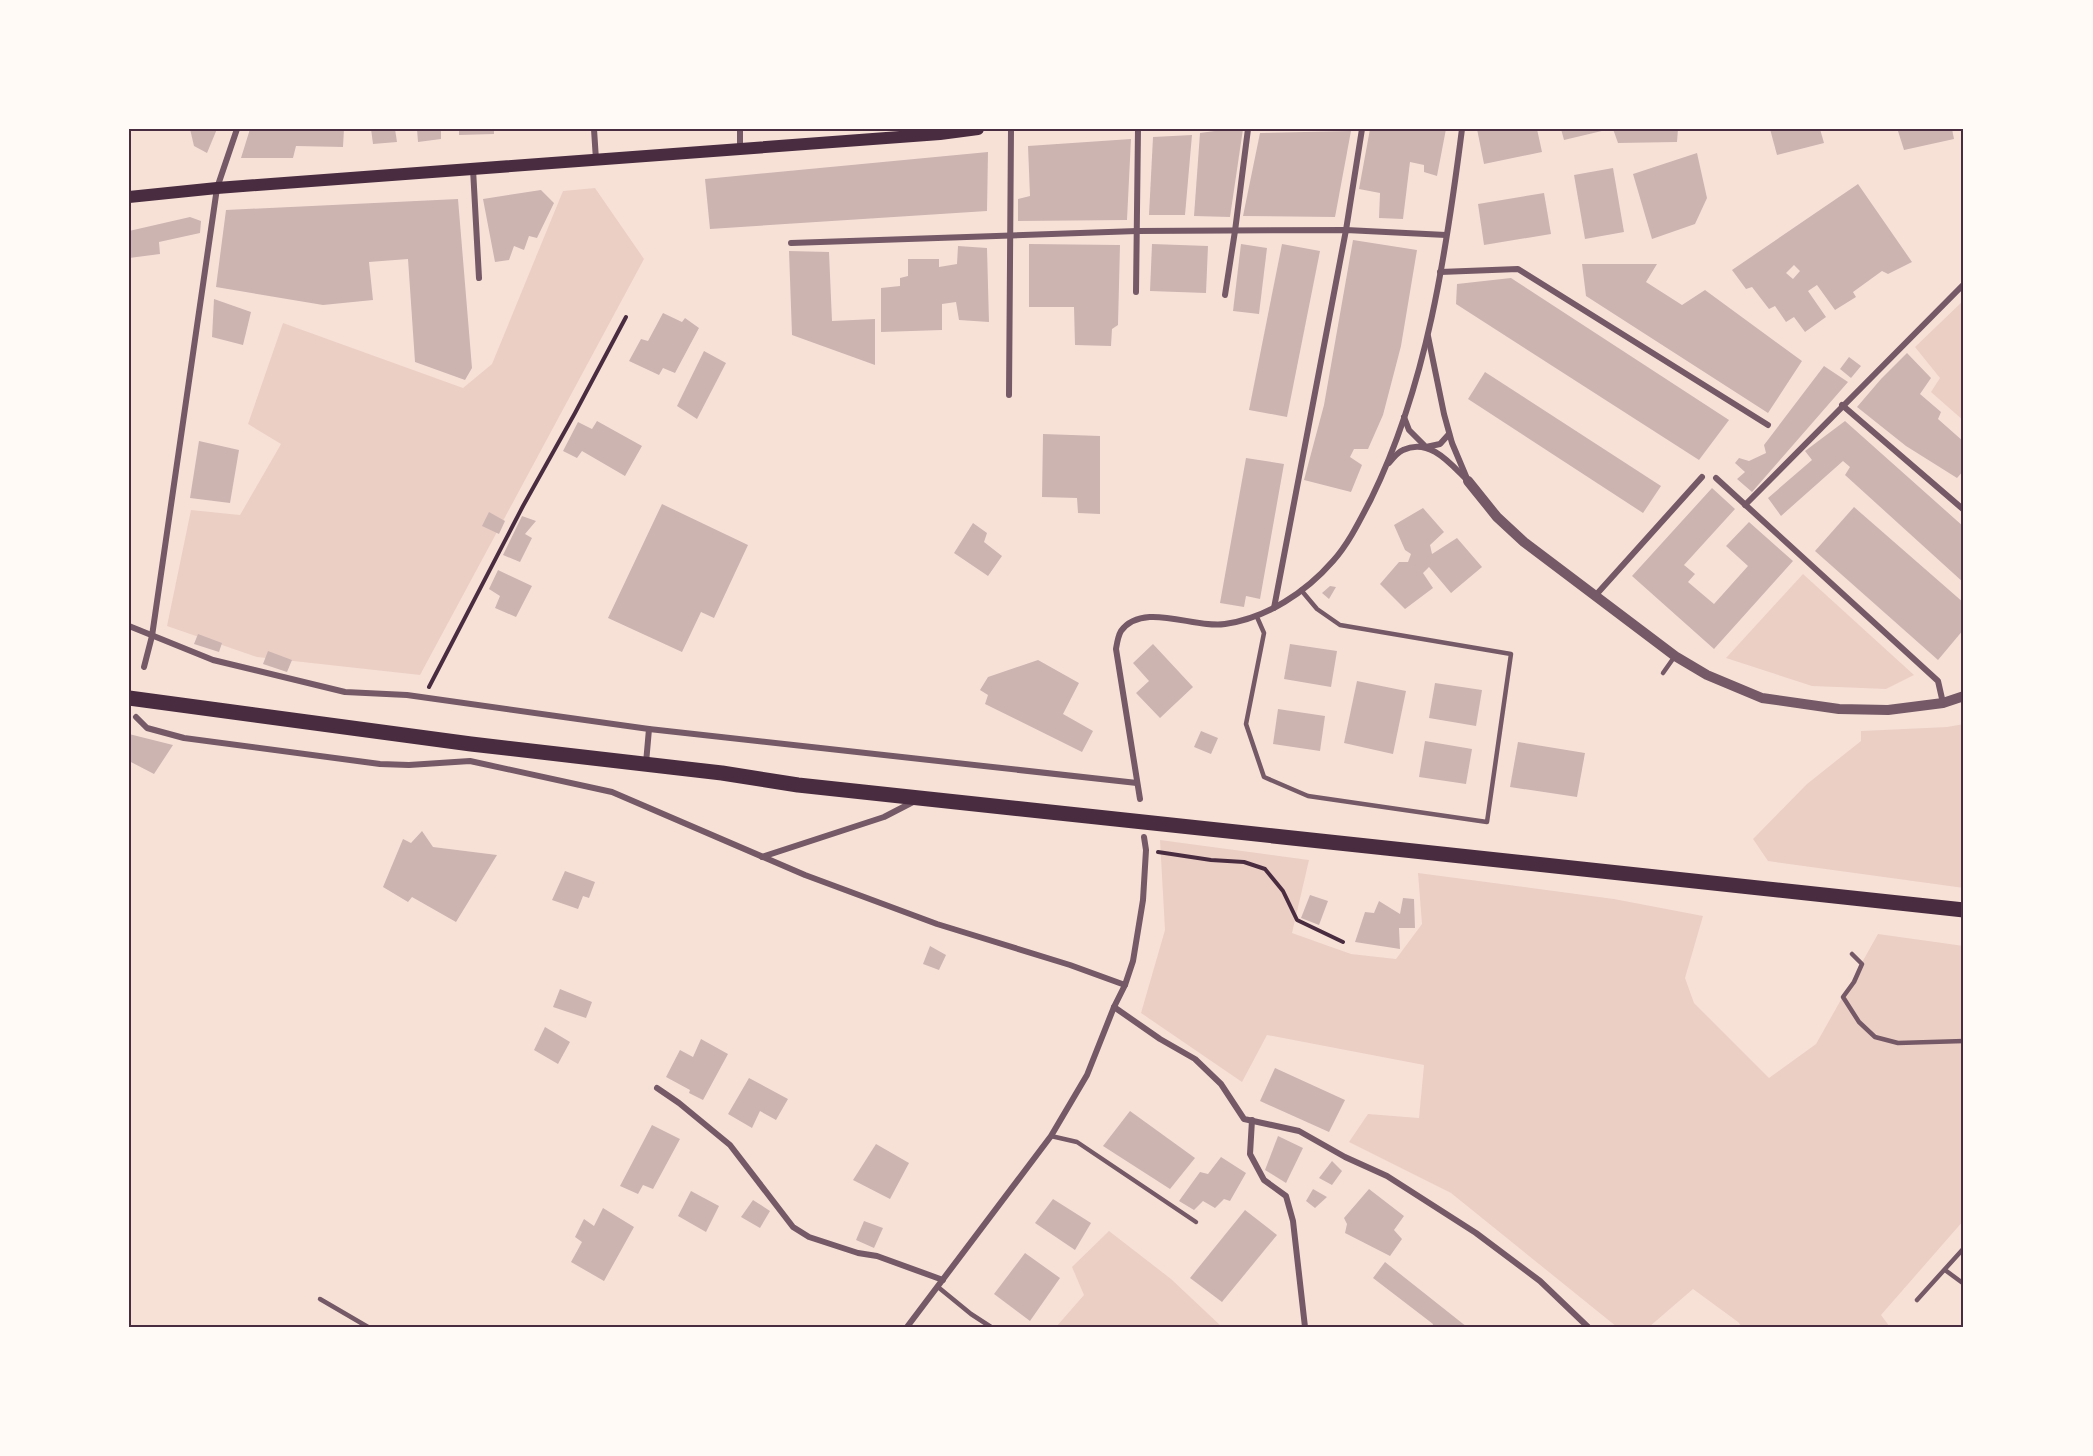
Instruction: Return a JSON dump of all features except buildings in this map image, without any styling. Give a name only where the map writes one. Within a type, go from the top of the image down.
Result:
[{"type":"main road","points":[[129,197],[216,188],[978,129]]},
{"type":"main road","points":[[129,698],[471,744],[722,772],[798,785],[1964,910]]},
{"type":"street","points":[[144,668],[152,636],[216,188],[237,129]]},
{"type":"street","points":[[594,129],[596,160]]},
{"type":"street","points":[[740,129],[740,149]]},
{"type":"street","points":[[1009,395],[1011,129]]},
{"type":"street","points":[[1136,292],[1138,129]]},
{"type":"street","points":[[1225,295],[1248,129]]},
{"type":"street","points":[[1274,608],[1346,230],[1362,129]]},
{"type":"street","points":[[1140,800],[1116,649],[1120,632],[1131,622],[1142,617],[1223,625],[1257,616],[1301,590],[1333,561],[1350,537],[1389,463],[1428,335],[1453,198],[1462,129]]},
{"type":"street","points":[[473,169],[479,278]]},
{"type":"street","points":[[791,243],[1137,231],[1346,230],[1446,235]]},
{"type":"street","points":[[1440,272],[1518,269],[1768,425]]},
{"type":"street","points":[[1745,505],[1964,284]]},
{"type":"street","points":[[1428,335],[1449,434],[1468,481]]},
{"type":"street","points":[[1842,405],[1964,510]]},
{"type":"street","points":[[1404,417],[1409,430],[1426,447],[1442,455],[1468,481],[1497,517],[1524,542],[1675,656],[1707,675],[1762,699],[1839,708],[1888,710],[1943,703],[1964,696]]},
{"type":"street","points":[[1389,463],[1402,450],[1440,444],[1449,434]]},
{"type":"street","points":[[1594,597],[1702,477]]},
{"type":"street","points":[[1716,478],[1938,681],[1943,703]]},
{"type":"street","points":[[129,626],[213,660],[345,692],[424,698],[649,729],[1137,783]]},
{"type":"street","points":[[136,717],[147,728],[184,738],[331,759],[409,765],[470,761],[612,792],[762,857],[937,924],[1070,965],[1125,985]]},
{"type":"street","points":[[646,763],[649,729]]},
{"type":"street","points":[[762,857],[884,817],[919,798]]},
{"type":"street","points":[[907,1327],[1051,1136],[1088,1075],[1133,961],[1143,900],[1146,850],[1144,837]]},
{"type":"street","points":[[1114,1007],[1160,1039],[1195,1059],[1221,1084],[1244,1119],[1299,1131],[1345,1157],[1387,1176],[1476,1233],[1540,1281],[1588,1327]]},
{"type":"street","points":[[657,1088],[730,1144],[793,1227],[809,1237],[858,1253],[877,1256],[943,1280]]},
{"type":"street","points":[[1252,1120],[1250,1154],[1264,1179],[1286,1196],[1293,1221],[1305,1327]]},
{"type":"lane","points":[[1257,616],[1264,633],[1246,724],[1264,777],[1308,796],[1487,822],[1511,654],[1340,625],[1317,609],[1301,590]]},
{"type":"lane","points":[[1663,673],[1675,656]]},
{"type":"lane","points":[[1852,954],[1862,964],[1854,982],[1843,997],[1859,1022],[1875,1037],[1898,1043],[1964,1041]]},
{"type":"lane","points":[[1051,1136],[1077,1143],[1196,1222]]},
{"type":"lane","points":[[1917,1300],[1964,1248]]},
{"type":"lane","points":[[1945,1270],[1964,1284]]},
{"type":"lane","points":[[938,1287],[991,1327]]},
{"type":"lane","points":[[320,1299],[368,1327]]},
{"type":"path","points":[[424,698],[523,506],[626,317]]},
{"type":"path","points":[[1146,850],[1211,860],[1244,862],[1265,869],[1283,891],[1297,920],[1342,942]]},
{"type":"shaded area","points":[[595,188],[644,259],[420,675],[257,657],[167,626],[191,510],[240,515],[281,444],[248,424],[283,323],[463,388],[492,364],[563,191]]},
{"type":"shaded area","points":[[1964,300],[1964,421],[1931,392],[1940,378],[1915,347]]},
{"type":"shaded area","points":[[1803,574],[1914,675],[1886,689],[1812,686],[1726,658]]},
{"type":"shaded area","points":[[1964,724],[1964,888],[1768,861],[1753,839],[1807,784],[1861,741],[1861,731],[1947,727]]},
{"type":"shaded area","points":[[1160,840],[1309,860],[1292,933],[1351,954],[1396,959],[1422,924],[1418,873],[1614,899],[1703,916],[1685,978],[1694,1003],[1769,1078],[1816,1044],[1878,934],[1964,946],[1964,1220],[1881,1315],[1890,1327],[1742,1327],[1693,1289],[1649,1327],[1617,1327],[1451,1193],[1349,1142],[1368,1114],[1419,1118],[1424,1065],[1267,1035],[1242,1082],[1141,1013],[1165,930]]},
{"type":"shaded area","points":[[1109,1231],[1171,1279],[1222,1327],[1056,1327],[1084,1295],[1072,1267]]}]
